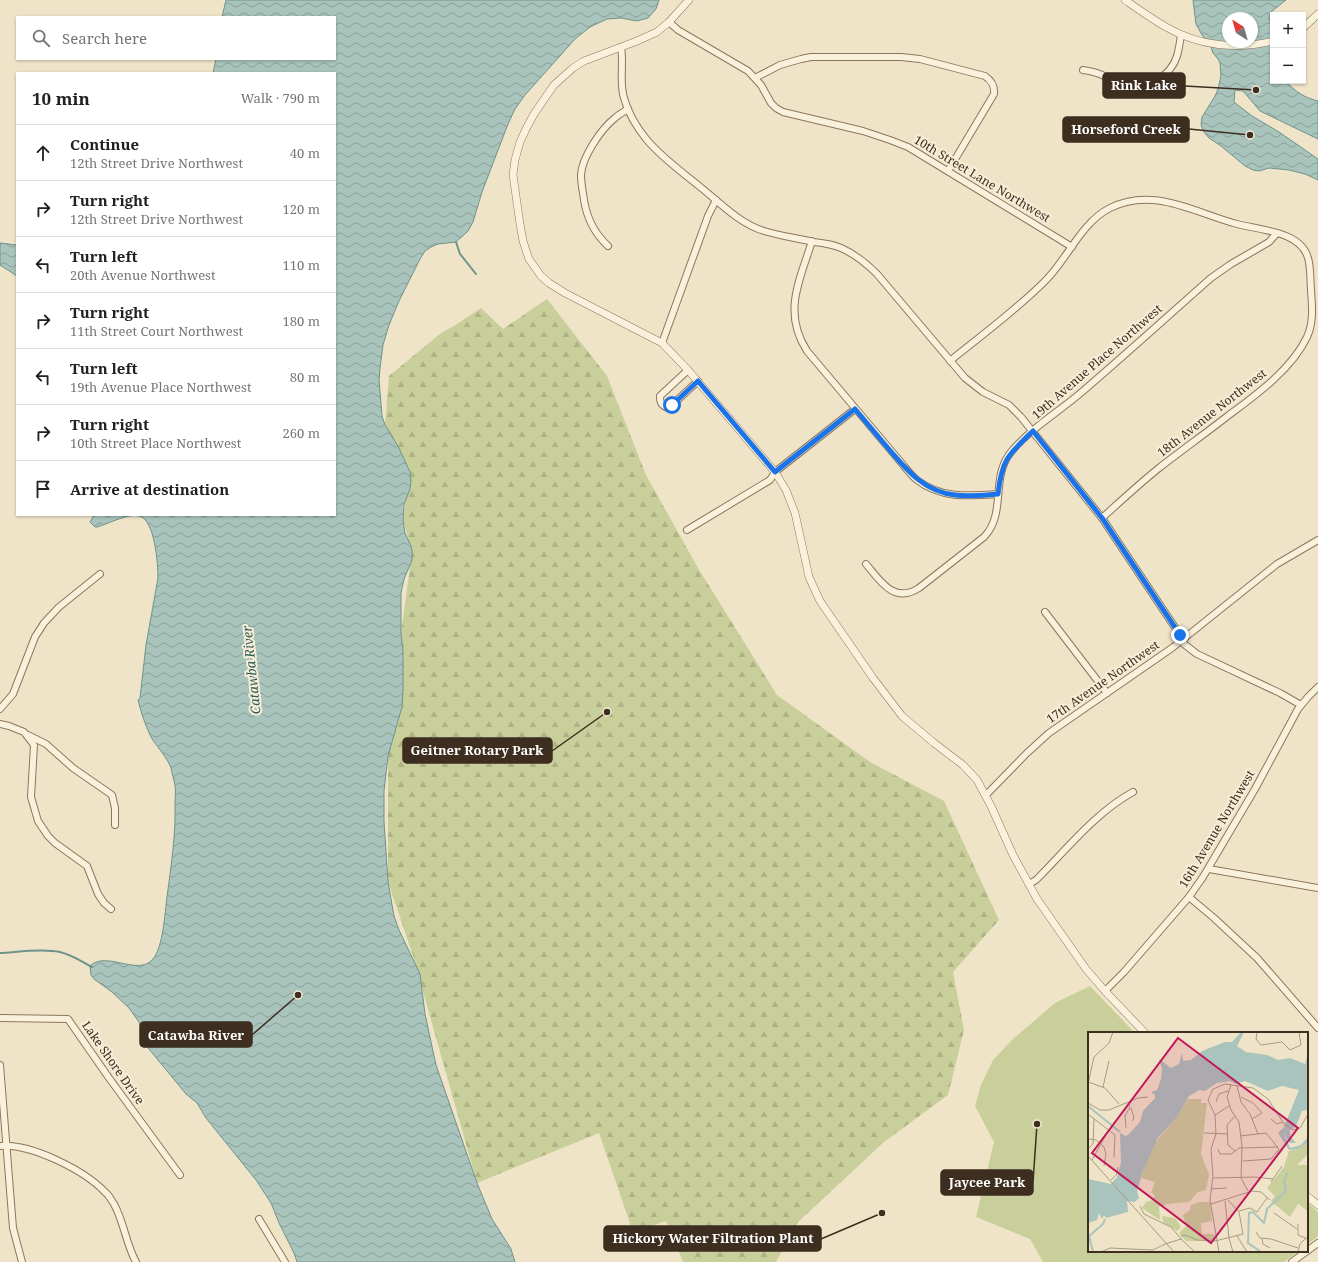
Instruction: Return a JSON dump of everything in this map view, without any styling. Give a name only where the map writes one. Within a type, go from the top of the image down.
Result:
[{"type":"street","points":[[689,0],[662,29],[649,36],[584,61],[573,68],[554,85],[534,114],[520,142],[514,160],[512,175],[523,241],[529,259],[541,276],[549,283],[565,293],[662,343],[698,381],[775,472],[786,490],[795,513],[809,576],[824,607],[873,678],[902,716],[963,765],[977,780],[986,794],[1013,855],[1029,884],[1068,944],[1086,969],[1105,991],[1144,1032]]},
{"type":"street","points":[[1125,0],[1165,27],[1181,35],[1199,41],[1231,46],[1270,41]]},
{"type":"street","points":[[1306,25],[1318,14]]},
{"type":"street","points":[[669,22],[690,38],[748,71],[755,78],[780,65],[801,59],[826,57],[901,57],[920,59],[985,76],[993,84],[994,94],[948,171]]},
{"type":"street","points":[[1083,70],[1099,73],[1117,83],[1126,86],[1137,86],[1150,83],[1162,77],[1172,66],[1177,57],[1181,35]]},
{"type":"street","points":[[621,47],[623,58],[622,89],[628,108],[646,139],[658,152],[742,220],[757,228],[840,248],[854,254],[869,266],[878,274],[965,378],[983,392],[1003,402],[1014,410],[1033,431],[1102,518],[1184,644],[1197,654],[1280,693],[1301,705]]},
{"type":"street","name":"10th Street Lane Northwest","points":[[755,78],[771,103],[782,112],[863,132],[908,147],[1072,246]]},
{"type":"street","points":[[608,246],[596,232],[588,218],[581,176],[586,159],[605,128],[614,118],[628,108]]},
{"type":"street","name":"18th Avenue Northwest","points":[[950,361],[1038,288],[1056,269],[1088,226],[1102,213],[1114,206],[1129,201],[1140,199],[1166,201],[1236,224],[1293,238],[1304,249],[1308,258],[1312,316],[1309,331],[1302,346],[1282,371],[1260,391],[1158,469],[1102,518]]},
{"type":"street","points":[[662,343],[706,223],[716,200]]},
{"type":"street","name":"19th Avenue Place Northwest","points":[[866,564],[890,590],[902,594],[915,591],[987,535],[996,519],[1000,476],[1006,459],[1012,451],[1033,431],[1083,391],[1211,278],[1230,264],[1269,242],[1277,233]]},
{"type":"street","points":[[812,241],[794,301],[794,316],[797,331],[801,342],[807,351],[917,480],[942,492],[955,495],[966,496],[998,494]]},
{"type":"street","points":[[688,370],[660,396],[660,402],[663,406],[668,408],[698,381]]},
{"type":"street","points":[[687,530],[770,480],[775,472],[855,409]]},
{"type":"street","name":"17th Avenue Northwest","points":[[986,794],[1049,733],[1150,664],[1277,564],[1318,540]]},
{"type":"street","points":[[0,709],[13,694],[35,637],[44,623],[59,607],[100,574]]},
{"type":"street","points":[[1045,612],[1107,693]]},
{"type":"street","name":"16th Avenue Northwest","points":[[1105,991],[1124,972],[1189,897],[1209,869],[1301,705],[1318,687]]},
{"type":"street","points":[[0,724],[24,732],[34,745],[31,797],[38,821],[48,836],[55,843],[87,866],[98,894],[104,903],[111,909]]},
{"type":"street","points":[[26,735],[46,744],[73,768],[112,795],[115,808],[115,824]]},
{"type":"street","points":[[1029,884],[1036,880],[1093,822],[1124,796],[1133,792]]},
{"type":"street","points":[[1209,869],[1318,888]]},
{"type":"street","points":[[1189,897],[1220,922],[1258,958],[1318,1028]]},
{"type":"street","name":"Lake Shore Drive","points":[[0,1018],[68,1019],[180,1175]]},
{"type":"street","points":[[0,1065],[3,1145],[13,1228],[22,1262]]},
{"type":"street","points":[[3,1145],[25,1148],[51,1157],[89,1179],[106,1192],[115,1206],[136,1262]]},
{"type":"street","points":[[1308,1197],[1318,1205]]},
{"type":"street","points":[[259,1219],[285,1262]]},
{"type":"street","points":[[1308,1250],[1318,1243]]},
{"type":"street","points":[[1292,1262],[1306,1252]]},
{"type":"green space","points":[[547,299],[607,376],[646,475],[698,568],[777,695],[870,762],[944,801],[999,920],[953,972],[964,1030],[948,1095],[884,1142],[797,1223],[776,1262],[683,1262],[666,1221],[633,1232],[599,1133],[477,1183],[413,956],[388,882],[388,756],[403,689],[401,634],[412,551],[403,520],[410,472],[385,425],[389,376],[441,333],[481,308],[503,329]]},
{"type":"green space","points":[[1090,986],[1134,1032],[1088,1032],[1088,1252],[1298,1252],[1284,1262],[1043,1262],[1030,1239],[976,1217],[994,1142],[975,1106],[981,1085],[993,1060],[1012,1040],[1055,1003]]},
{"type":"green space","points":[[1308,1203],[1318,1212],[1318,1236],[1308,1244]]},
{"type":"water","points":[[226,0],[659,0],[656,9],[648,18],[637,21],[621,18],[607,19],[590,27],[575,39],[525,95],[515,109],[508,124],[482,192],[473,222],[468,231],[456,242],[438,244],[431,247],[425,251],[420,259],[389,325],[383,345],[380,368],[379,380],[382,416],[385,425],[399,448],[410,472],[411,480],[410,489],[404,505],[403,520],[405,533],[411,546],[412,560],[404,579],[401,593],[401,634],[403,651],[402,707],[388,756],[384,791],[384,821],[388,882],[394,916],[420,974],[425,1014],[436,1065],[477,1183],[492,1219],[511,1249],[515,1262],[297,1262],[271,1203],[256,1180],[206,1118],[197,1103],[186,1094],[144,1043],[143,1033],[139,1022],[129,1008],[91,975],[90,966],[97,962],[104,961],[139,965],[147,964],[153,959],[159,946],[163,930],[172,862],[175,827],[175,785],[171,768],[151,737],[143,718],[138,700],[140,698],[146,645],[158,578],[156,553],[152,534],[149,525],[139,516],[336,516],[336,72],[213,72],[216,60],[336,60],[336,16],[222,16]]},
{"type":"water","points":[[1193,0],[1286,0],[1270,12],[1269,17],[1270,84],[1289,84],[1300,94],[1318,101],[1318,139],[1260,111],[1243,91],[1235,90],[1234,102],[1252,116],[1279,132],[1318,159],[1318,180],[1305,174],[1289,170],[1269,168],[1259,171],[1253,170],[1245,166],[1209,138],[1204,132],[1201,125],[1202,117],[1215,96],[1221,76],[1220,63],[1213,53],[1210,44],[1202,35],[1196,24]]},
{"type":"water","points":[[0,243],[16,245],[16,275],[0,265]]},
{"type":"water","points":[[93,516],[129,516],[97,527],[90,522]]},
{"type":"waterway","points":[[456,242],[460,254],[476,274]]},
{"type":"waterway","points":[[0,953],[38,950],[60,952],[76,958],[92,967]]},
{"type":"place","name":"Rink Lake","points":[[1256,90]]},
{"type":"place","name":"Horseford Creek","points":[[1250,135]]},
{"type":"place","name":"Geitner Rotary Park","points":[[607,712]]},
{"type":"place","name":"Catawba River","points":[[298,995]]},
{"type":"place","name":"Jaycee Park","points":[[1037,1124]]},
{"type":"place","name":"Hickory Water Filtration Plant","points":[[882,1213]]},
{"type":"route","points":[[672,405],[698,381],[775,472],[855,409],[917,480],[932,489],[955,495],[966,496],[998,494],[1000,476],[1006,459],[1012,451],[1033,431],[1102,518],[1180,635]]}]
